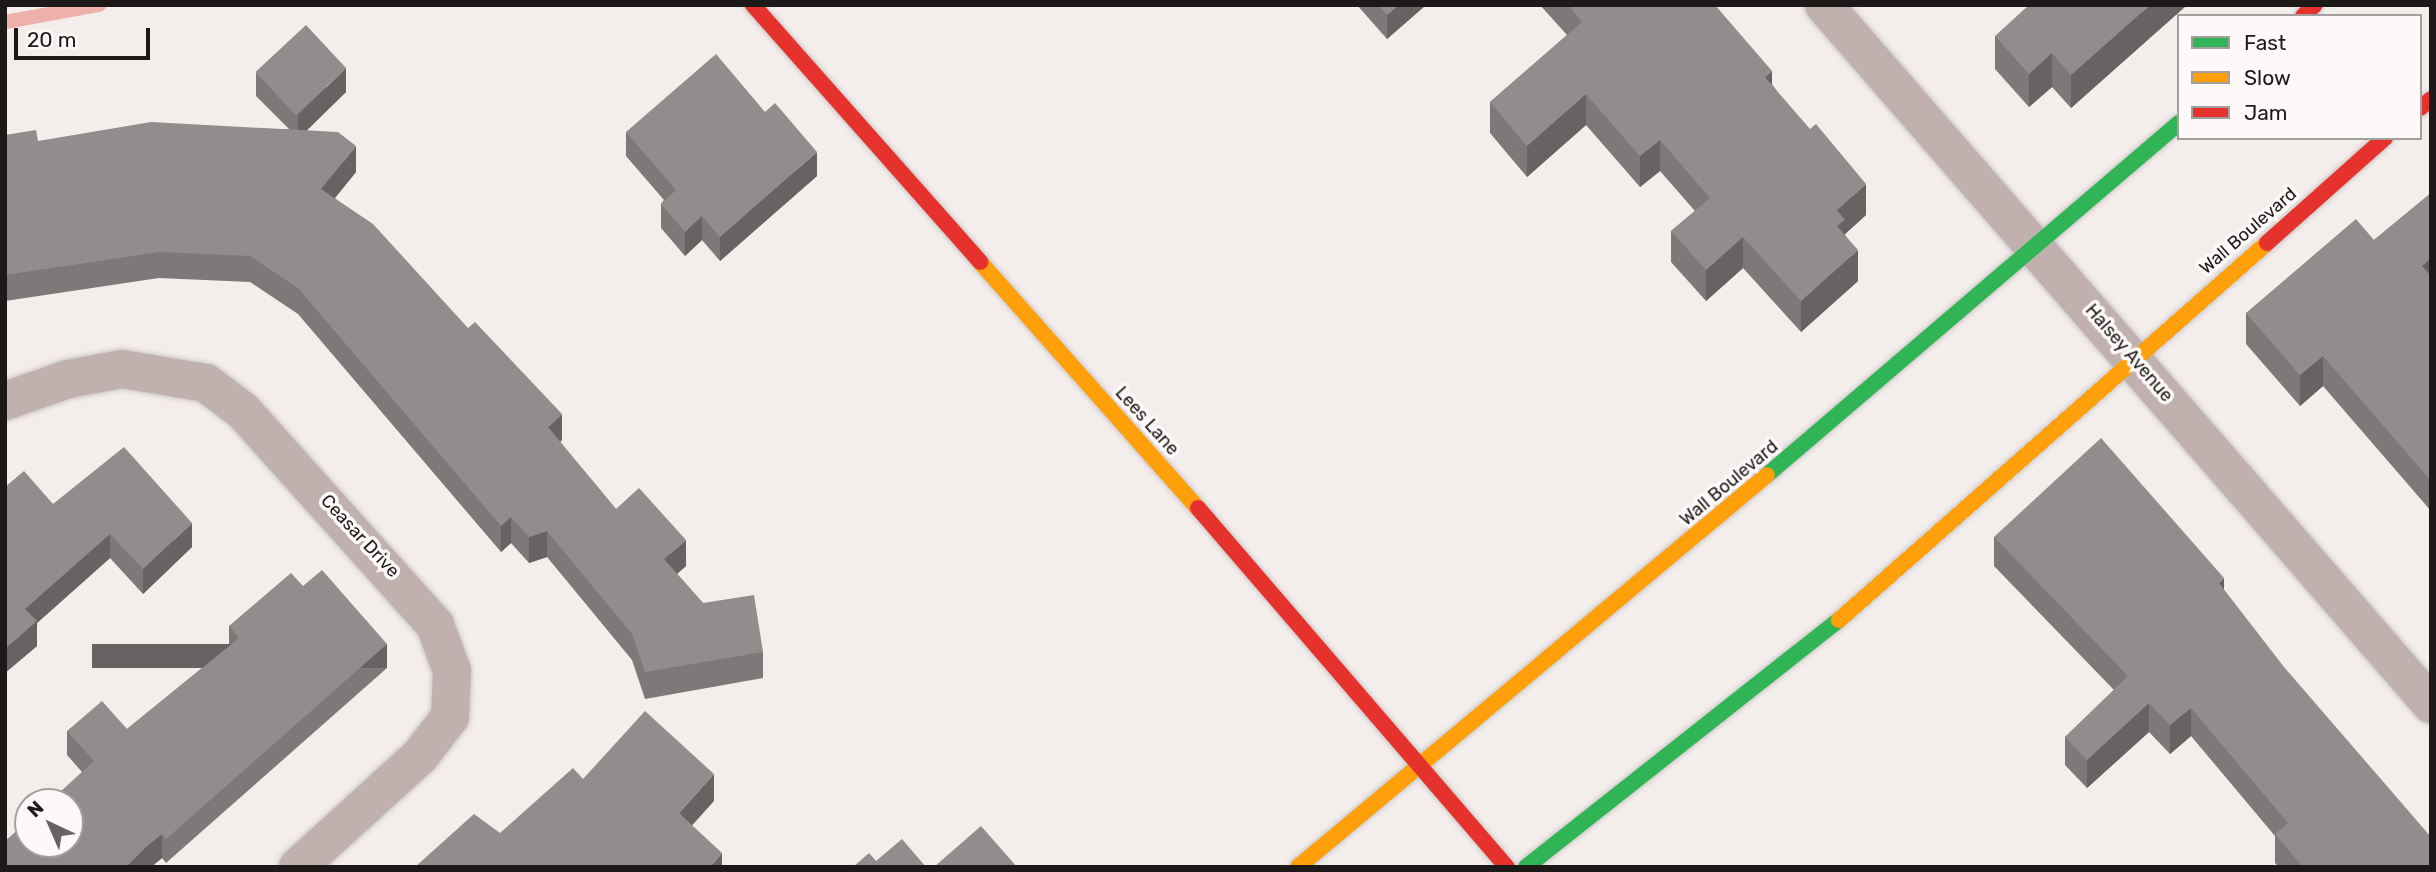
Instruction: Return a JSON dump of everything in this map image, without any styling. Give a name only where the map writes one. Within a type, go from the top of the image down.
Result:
[{"type":"street","name":"Lees Lane","points":[[753,5],[1426,766],[1507,867]]},
{"type":"street","name":"Halsey Avenue","points":[[1824,5],[2133,357],[2431,704]]},
{"type":"street","name":"Wall Boulevard","points":[[1298,867],[1426,766],[2177,125]]},
{"type":"street","name":"Wall Boulevard","points":[[1527,867],[1852,611],[2133,357],[2383,140]]},
{"type":"street","name":"Ceasar Drive","points":[[5,401],[68,379],[122,369],[206,383],[252,421],[435,625],[452,671],[450,717],[420,756],[298,867]]},
{"type":"building","points":[[1378,5],[1399,5],[1387,15]]},
{"type":"building","points":[[1568,5],[1715,5],[1772,71],[1765,77],[1810,129],[1816,124],[1866,184],[1837,210],[1845,220],[1837,226],[1858,250],[1801,301],[1743,237],[1706,270],[1671,231],[1710,198],[1660,140],[1640,156],[1586,94],[1527,146],[1490,102],[1582,22]]},
{"type":"building","points":[[2029,5],[2150,5],[2071,75],[2052,53],[2029,74],[1995,36]]},
{"type":"building","points":[[306,25],[346,68],[296,115],[256,72]]},
{"type":"building","points":[[716,54],[765,112],[775,103],[817,152],[720,237],[702,216],[685,232],[661,204],[676,190],[626,132]]},
{"type":"building","points":[[151,122],[338,132],[356,146],[321,189],[373,224],[468,328],[475,322],[562,414],[548,427],[616,509],[639,488],[686,540],[664,559],[703,603],[754,595],[763,652],[645,672],[632,634],[547,531],[529,537],[511,517],[501,526],[298,288],[250,256],[159,252],[5,275],[5,135],[36,130],[38,141]]},
{"type":"building","points":[[2431,193],[2431,258],[2422,266],[2431,276],[2431,481],[2323,356],[2300,375],[2246,313],[2356,219],[2374,240]]},
{"type":"building","points":[[2101,438],[2224,578],[2219,583],[2284,667],[2431,837],[2431,867],[2303,867],[2275,834],[2288,823],[2191,708],[2170,725],[2149,703],[2087,760],[2065,737],[2128,676],[1994,537]]},
{"type":"building","points":[[124,447],[192,523],[143,569],[110,534],[25,609],[37,621],[5,649],[5,487],[24,471],[53,504]]},
{"type":"building","points":[[322,570],[387,644],[166,839],[162,834],[126,867],[5,867],[5,841],[14,833],[14,858],[84,858],[84,788],[64,788],[94,761],[67,731],[102,701],[127,729],[239,638],[229,626],[291,573],[303,586]]},
{"type":"building","points":[[645,711],[714,774],[679,813],[722,853],[710,867],[415,867],[474,814],[500,833],[573,768],[583,779]]},
{"type":"building","points":[[981,826],[1017,867],[934,867]]},
{"type":"building","points":[[902,839],[926,867],[853,867],[869,853],[876,861]]},
{"type":"waterway","points":[[5,22],[99,5]]},
{"type":"traffic: fast","points":[[1767,475],[2177,125]]},
{"type":"traffic: fast","points":[[1526,867],[1839,620]]},
{"type":"traffic: slow","points":[[1839,620],[2267,243]]},
{"type":"traffic: slow","points":[[980,262],[1198,508]]},
{"type":"traffic: slow","points":[[1298,867],[1767,475]]},
{"type":"traffic: jam","points":[[753,5],[980,262]]},
{"type":"traffic: jam","points":[[2305,14],[2315,5]]},
{"type":"traffic: jam","points":[[2422,106],[2431,99]]},
{"type":"traffic: jam","points":[[2267,243],[2383,140]]},
{"type":"traffic: jam","points":[[1198,508],[1507,867]]}]
